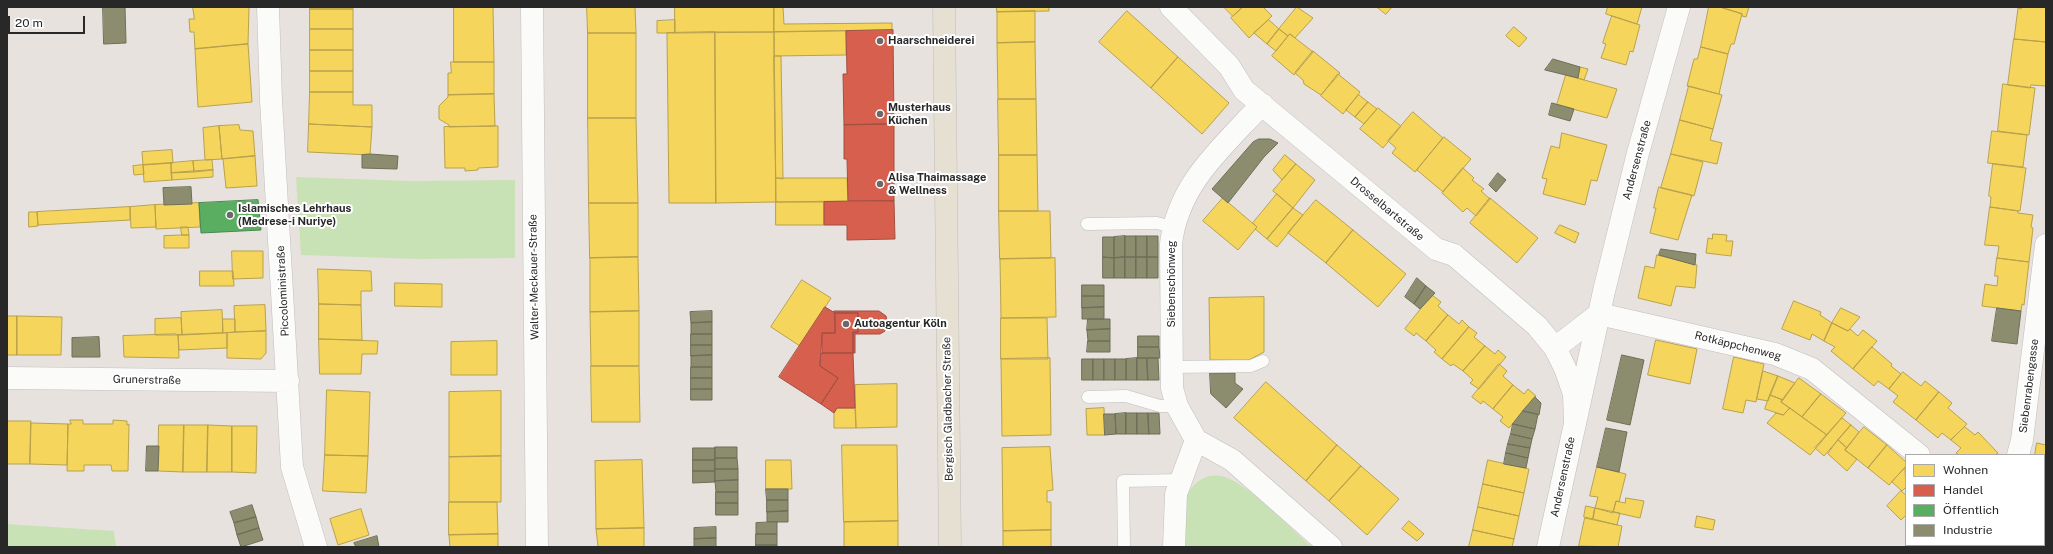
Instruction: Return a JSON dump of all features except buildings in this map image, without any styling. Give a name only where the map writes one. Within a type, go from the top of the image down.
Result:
[{"type":"main road","name":"Bergisch Gladbacher Straße","points":[[944,7],[950,547]]},
{"type":"street","name":"Piccoloministraße","points":[[268,7],[271,100],[292,466],[316,547]]},
{"type":"street","name":"Walter-Meckauer-Straße","points":[[532,7],[537,547]]},
{"type":"street","name":"Drosselbartstraße","points":[[1171,7],[1229,66],[1244,90],[1436,249],[1454,255],[1537,326],[1555,348],[1565,368],[1574,394],[1576,422]]},
{"type":"street","name":"Andersenstraße","points":[[1548,547],[1599,314],[1638,153],[1679,7]]},
{"type":"street","name":"Siebenschönweg","points":[[1196,440],[1177,406],[1172,388],[1171,244],[1173,226],[1180,206],[1195,180],[1262,104]]},
{"type":"street","name":"Siebenrabengasse","points":[[2018,454],[2022,440],[2046,245]]},
{"type":"street","points":[[1555,348],[1599,314]]},
{"type":"street","name":"Rotkäppchenweg","points":[[1599,314],[1775,354],[1812,369],[1918,454]]},
{"type":"street","name":"Grunerstraße","points":[[7,378],[288,381]]},
{"type":"street","points":[[1174,547],[1174,506],[1176,494],[1196,440],[1232,460],[1331,547]]},
{"type":"lane","points":[[1087,224],[1157,223],[1173,226]]},
{"type":"lane","points":[[1173,367],[1252,366],[1263,361]]},
{"type":"lane","points":[[1088,397],[1126,396],[1160,406],[1177,406]]},
{"type":"lane","points":[[1124,547],[1123,481],[1181,480]]},
{"type":"green space","points":[[296,177],[410,181],[515,180],[515,258],[418,259],[301,255]]},
{"type":"green space","points":[[1209,476],[1221,476],[1243,486],[1312,547],[1185,547],[1185,501],[1194,486],[1200,480]]},
{"type":"green space","points":[[7,524],[114,531],[116,547],[7,547]]},
{"type":"place","name":"Haarschneiderei","points":[[880,41]]},
{"type":"place","name":"Musterhaus Küchen","points":[[880,114]]},
{"type":"place","name":"Alisa Thaimassage & Wellness","points":[[880,184]]},
{"type":"place","name":"Islamisches Lehrhaus (Medrese-i Nuriye)","points":[[230,215]]},
{"type":"place","name":"Autoagentur Köln","points":[[846,324]]}]
